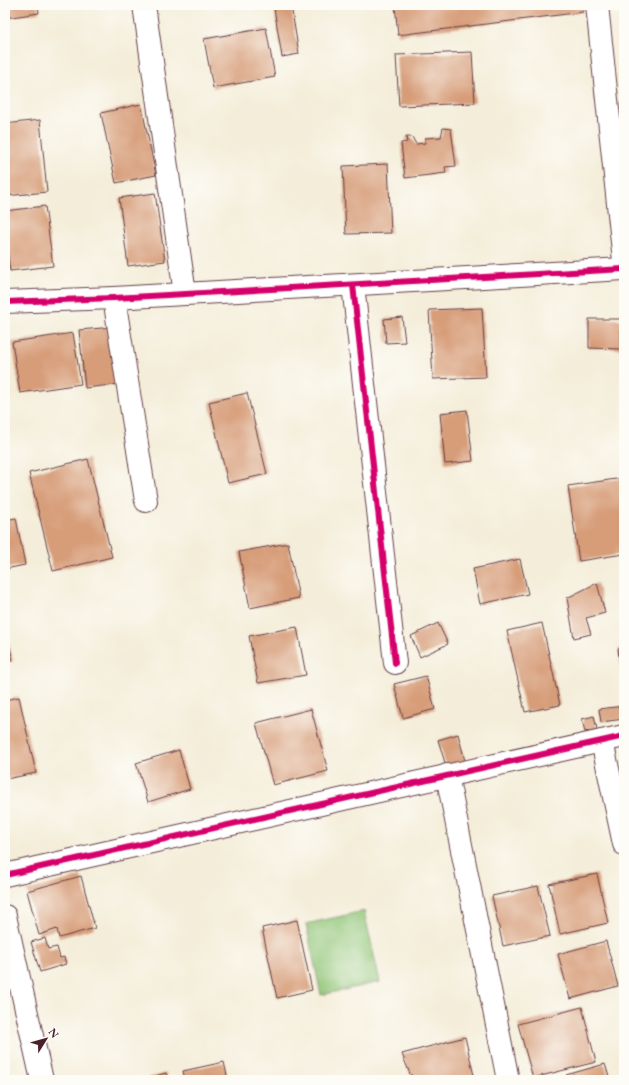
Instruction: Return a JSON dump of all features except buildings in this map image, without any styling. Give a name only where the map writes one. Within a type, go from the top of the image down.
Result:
[{"type":"street","points":[[144,5],[185,294]]},
{"type":"street","points":[[597,5],[624,260]]},
{"type":"street","points":[[5,302],[114,298],[624,269]]},
{"type":"street","points":[[353,285],[395,663]]},
{"type":"street","points":[[114,298],[146,501]]},
{"type":"street","points":[[5,875],[624,736]]},
{"type":"street","points":[[602,741],[624,844]]},
{"type":"street","points":[[447,776],[508,1080]]},
{"type":"street","points":[[5,916],[42,1080]]},
{"type":"green space","points":[[364,911],[380,982],[321,995],[306,924]]},
{"type":"cycle path","points":[[5,302],[114,298],[624,269]]},
{"type":"cycle path","points":[[353,285],[395,663]]},
{"type":"cycle path","points":[[5,875],[624,736]]}]
